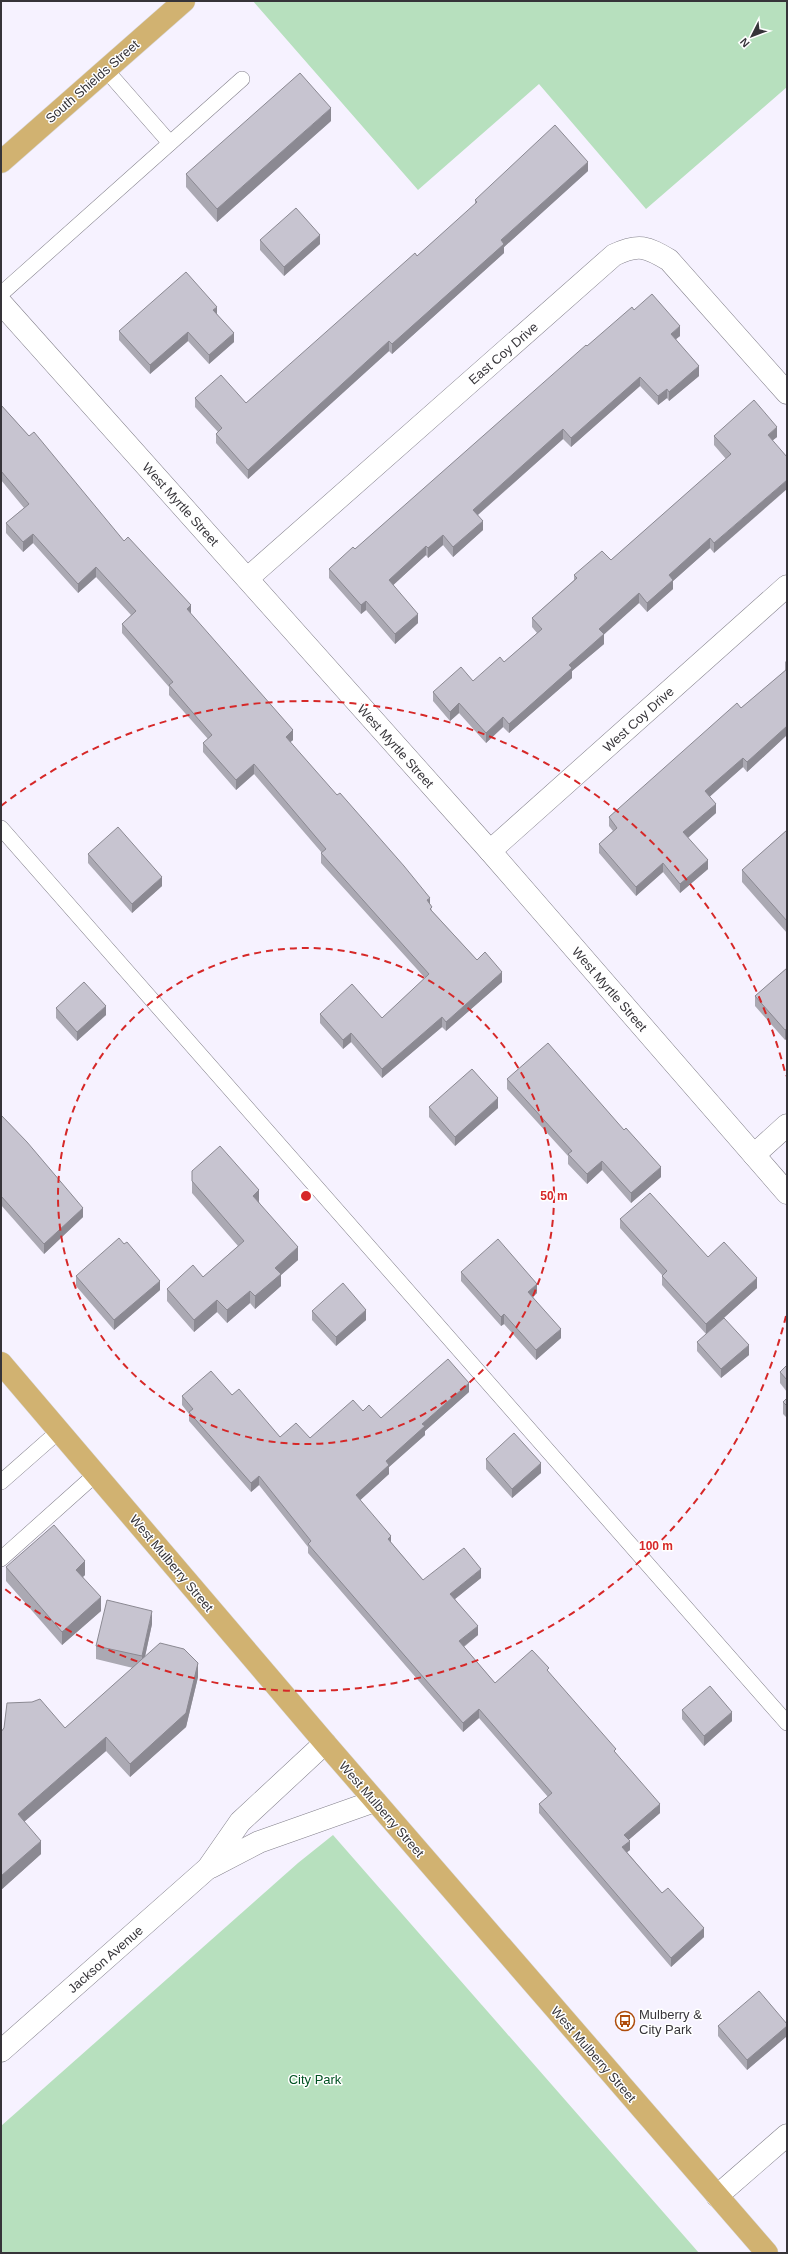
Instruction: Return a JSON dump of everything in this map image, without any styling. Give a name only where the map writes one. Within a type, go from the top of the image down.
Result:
[{"type":"main road","name":"South Shields Street","points":[[1,162],[106,70],[179,3]]},
{"type":"main road","name":"West Mulberry Street","points":[[1,1363],[325,1743],[767,2253]]},
{"type":"street","name":"East Coy Drive","points":[[248,578],[614,255],[627,249],[650,248],[669,260],[787,393]]},
{"type":"street","name":"West Myrtle Street","points":[[1,303],[490,851],[787,1193]]},
{"type":"street","name":"West Coy Drive","points":[[490,851],[787,586]]},
{"type":"street","points":[[754,1155],[787,1125]]},
{"type":"street","name":"Jackson Avenue","points":[[1,2051],[208,1868],[240,1822],[325,1743]]},
{"type":"street","name":"Jackson Avenue","points":[[208,1868],[259,1842],[376,1802]]},
{"type":"street","points":[[717,2196],[787,2135]]},
{"type":"lane","points":[[106,70],[170,143]]},
{"type":"lane","points":[[1,294],[242,79]]},
{"type":"lane","points":[[1,828],[787,1723]]},
{"type":"lane","points":[[1,1482],[59,1431]]},
{"type":"lane","points":[[1,1559],[96,1474]]},
{"type":"green space","points":[[253,1],[787,1],[787,87],[646,209],[539,84],[418,190]]},
{"type":"green space","name":"City Park","points":[[333,1835],[699,2253],[1,2253],[1,2126],[298,1863]]},
{"type":"building","points":[[300,73],[331,108],[217,209],[186,174]]},
{"type":"building","points":[[555,125],[588,162],[501,240],[504,244],[392,344],[389,341],[248,470],[216,434],[222,428],[195,398],[221,375],[246,403],[415,253],[417,256],[477,202],[475,200]]},
{"type":"building","points":[[296,208],[320,235],[284,267],[260,240]]},
{"type":"building","points":[[186,272],[217,307],[213,310],[234,333],[209,355],[188,332],[150,365],[119,331]]},
{"type":"building","points":[[652,294],[680,326],[671,334],[699,366],[669,392],[667,389],[658,396],[640,377],[571,438],[563,429],[473,510],[483,521],[453,547],[443,535],[428,548],[426,546],[389,580],[418,614],[395,634],[366,601],[361,605],[329,569],[353,547],[355,549],[586,345],[587,346],[632,307],[634,310]]},
{"type":"building","points":[[754,400],[777,427],[768,435],[787,457],[787,480],[714,543],[710,538],[669,575],[673,580],[647,603],[639,593],[599,629],[604,634],[569,665],[572,668],[509,724],[503,717],[486,733],[459,703],[450,712],[433,692],[461,667],[473,681],[500,657],[504,662],[542,629],[532,618],[577,578],[574,575],[602,551],[611,560],[731,454],[714,436]]},
{"type":"building","points":[[1,405],[29,436],[34,432],[124,541],[128,537],[191,605],[187,609],[293,730],[286,737],[337,795],[340,793],[404,866],[430,898],[427,900],[432,907],[430,909],[477,960],[485,952],[502,972],[446,1022],[442,1017],[382,1069],[351,1033],[343,1040],[320,1014],[352,984],[382,1018],[429,974],[321,853],[326,849],[254,764],[236,780],[203,743],[212,735],[169,685],[173,682],[122,624],[136,611],[96,567],[78,584],[33,534],[23,542],[6,523],[29,504],[1,471]]},
{"type":"building","points":[[787,669],[787,726],[747,762],[743,758],[705,791],[716,804],[683,832],[708,860],[680,884],[663,863],[636,887],[599,844],[617,828],[609,817],[737,703],[741,708]]},
{"type":"building","points":[[118,827],[162,877],[132,904],[88,854]]},
{"type":"building","points":[[787,830],[787,921],[742,870]]},
{"type":"building","points":[[787,968],[787,1028],[785,1030],[755,996]]},
{"type":"building","points":[[84,982],[106,1006],[77,1032],[56,1008]]},
{"type":"building","points":[[548,1043],[624,1130],[626,1128],[661,1167],[631,1193],[602,1161],[587,1174],[568,1154],[572,1151],[507,1079]]},
{"type":"building","points":[[472,1069],[498,1098],[455,1137],[429,1107]]},
{"type":"building","points":[[1,1115],[27,1142],[83,1208],[44,1244],[1,1196]]},
{"type":"building","points":[[220,1146],[259,1190],[253,1196],[298,1247],[275,1268],[281,1274],[255,1296],[250,1291],[227,1310],[217,1300],[194,1320],[167,1289],[193,1265],[203,1277],[244,1241],[192,1181],[192,1171]]},
{"type":"building","points":[[650,1193],[708,1257],[724,1242],[757,1278],[706,1324],[662,1276],[667,1271],[620,1219]]},
{"type":"building","points":[[119,1238],[124,1244],[127,1242],[160,1281],[114,1320],[76,1276]]},
{"type":"building","points":[[498,1239],[537,1284],[528,1292],[561,1329],[536,1350],[504,1314],[501,1317],[461,1272]]},
{"type":"building","points":[[343,1283],[366,1310],[336,1337],[312,1311]]},
{"type":"building","points":[[724,1318],[749,1345],[721,1369],[697,1342]]},
{"type":"building","points":[[448,1359],[469,1383],[422,1424],[425,1426],[386,1461],[389,1465],[356,1495],[391,1536],[388,1539],[423,1580],[464,1548],[481,1569],[450,1594],[478,1626],[459,1641],[495,1683],[532,1650],[549,1668],[547,1670],[616,1749],[614,1751],[660,1804],[624,1835],[630,1841],[622,1847],[662,1893],[668,1888],[704,1928],[671,1958],[539,1804],[552,1793],[479,1709],[463,1723],[308,1544],[311,1541],[259,1476],[251,1483],[189,1412],[193,1409],[182,1396],[211,1371],[232,1395],[239,1389],[280,1437],[296,1423],[310,1438],[353,1400],[363,1411],[369,1405],[381,1418]]},
{"type":"building","points":[[787,1365],[787,1380],[780,1372]]},
{"type":"building","points":[[787,1398],[787,1406],[783,1402]]},
{"type":"building","points":[[514,1433],[541,1463],[512,1489],[486,1459]]},
{"type":"building","points":[[54,1525],[85,1561],[76,1570],[101,1597],[62,1632],[6,1567]]},
{"type":"building","points":[[107,1600],[152,1611],[142,1656],[96,1646]]},
{"type":"building","points":[[160,1643],[184,1649],[198,1663],[186,1713],[130,1764],[106,1737],[18,1814],[41,1841],[1,1876],[1,1732],[4,1728],[7,1703],[32,1702],[40,1699],[65,1728]]},
{"type":"building","points":[[710,1686],[732,1712],[704,1736],[682,1710]]},
{"type":"building","points":[[759,1991],[787,2024],[787,2026],[747,2060],[718,2026]]},
{"type":"place","name":"Mulberry & City Park","points":[[625,2021]]}]
